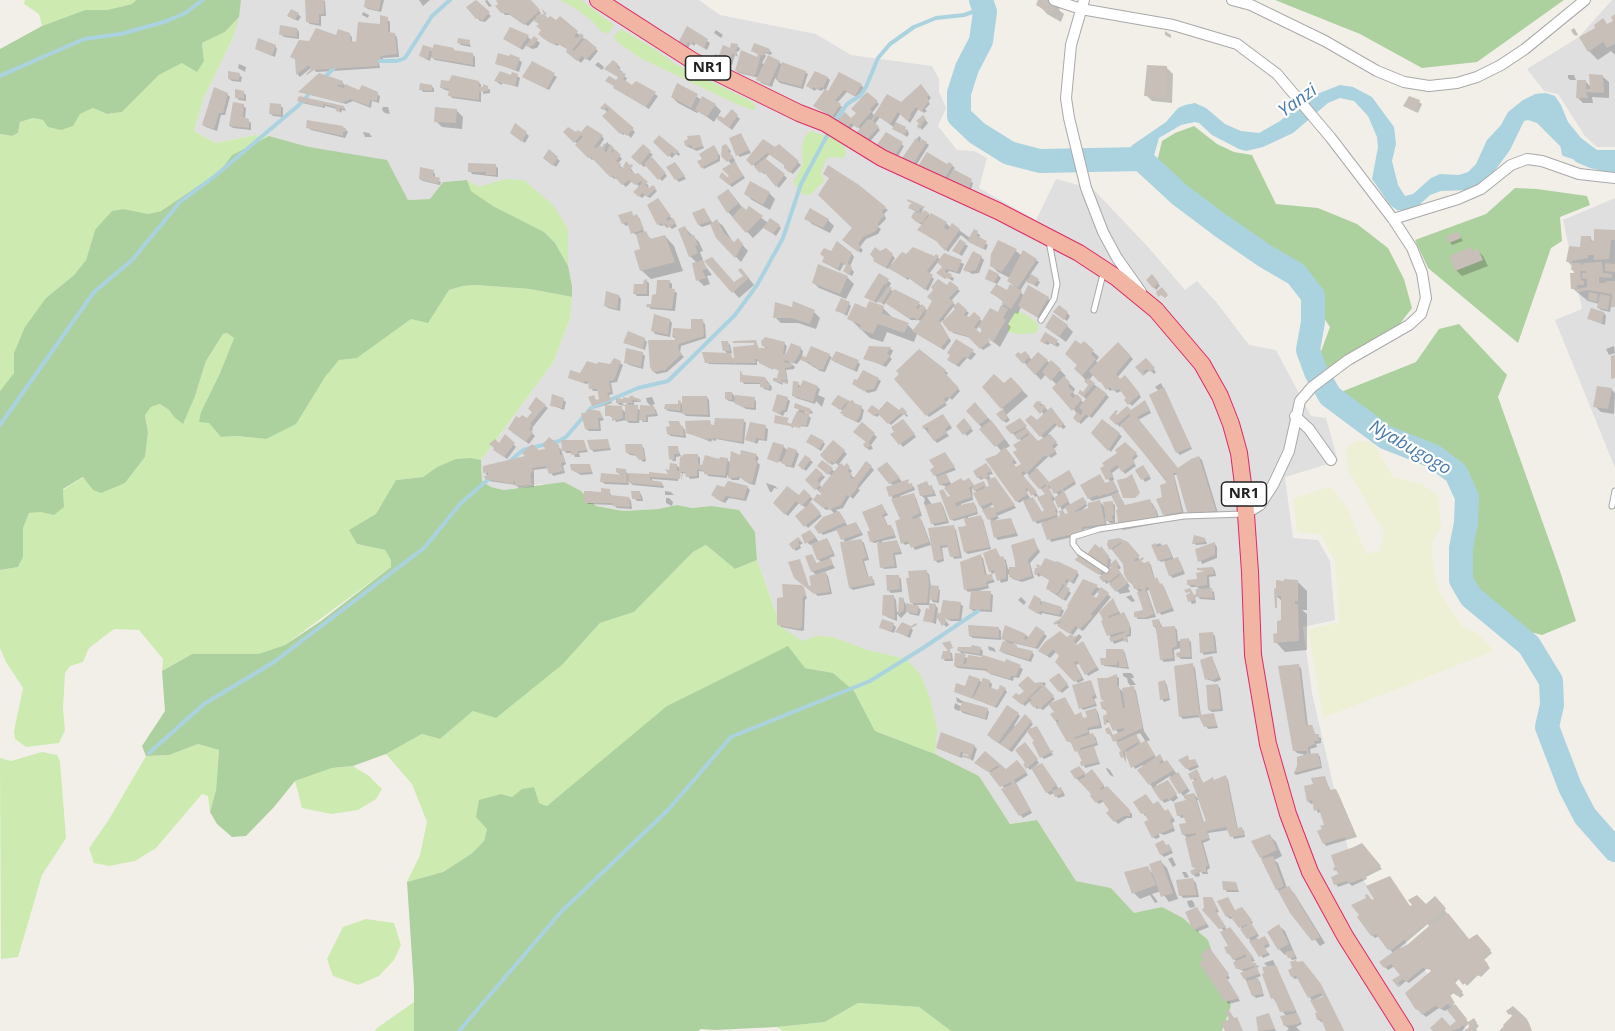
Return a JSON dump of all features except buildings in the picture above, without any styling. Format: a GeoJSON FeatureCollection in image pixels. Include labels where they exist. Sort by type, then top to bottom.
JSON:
{"type":"FeatureCollection","features":[{"type":"Feature","properties":{"kind":"highway","name":"NR1"},"geometry":{"type":"LineString","coordinates":[[598,0],[693,61],[799,113],[825,123],[882,158],[1079,253],[1104,269],[1156,310],[1202,363],[1220,396],[1239,453],[1250,572],[1253,655],[1268,744],[1288,814],[1310,872],[1345,936],[1405,1031]]}},
{"type":"Feature","properties":{"kind":"street"},"geometry":{"type":"LineString","coordinates":[[1054,0],[1082,4],[1173,25],[1237,44],[1277,75],[1315,120],[1394,219],[1412,248],[1422,273],[1426,298],[1421,314],[1409,325],[1348,360],[1312,387],[1300,402],[1295,416],[1289,451],[1273,485],[1260,506],[1245,514]]}},
{"type":"Feature","properties":{"kind":"street"},"geometry":{"type":"LineString","coordinates":[[1232,0],[1251,5],[1325,40],[1377,71],[1404,82],[1429,86],[1457,83],[1477,77],[1501,65],[1525,49],[1585,0]]}},
{"type":"Feature","properties":{"kind":"street"},"geometry":{"type":"LineString","coordinates":[[1082,4],[1071,45],[1066,98],[1086,188],[1103,232],[1117,258],[1156,310]]}},
{"type":"Feature","properties":{"kind":"street"},"geometry":{"type":"LineString","coordinates":[[1394,219],[1481,189],[1511,165],[1527,159],[1542,161],[1579,174],[1615,178]]}},
{"type":"Feature","properties":{"kind":"street"},"geometry":{"type":"LineString","coordinates":[[1295,416],[1309,429],[1331,460]]}},
{"type":"Feature","properties":{"kind":"lane"},"geometry":{"type":"LineString","coordinates":[[1041,320],[1054,299],[1057,284],[1048,237]]}},
{"type":"Feature","properties":{"kind":"lane"},"geometry":{"type":"LineString","coordinates":[[1094,310],[1104,269]]}},
{"type":"Feature","properties":{"kind":"lane"},"geometry":{"type":"LineString","coordinates":[[1612,507],[1615,490]]}},
{"type":"Feature","properties":{"kind":"lane"},"geometry":{"type":"LineString","coordinates":[[1106,570],[1079,552],[1073,544],[1073,537],[1099,529],[1172,518],[1245,514]]}},
{"type":"Feature","properties":{"kind":"shaded area"},"geometry":{"type":"Polygon","coordinates":[[[241,0],[699,0],[720,15],[816,34],[851,55],[932,66],[939,79],[939,91],[946,108],[938,126],[957,150],[974,151],[987,158],[979,188],[1036,220],[1056,179],[1093,189],[1185,290],[1197,281],[1249,345],[1276,350],[1311,416],[1326,418],[1338,461],[1285,477],[1293,538],[1318,540],[1330,561],[1335,620],[1303,627],[1312,693],[1351,862],[1467,1031],[1223,1031],[1231,1006],[1208,940],[1183,918],[1162,907],[1134,914],[1111,888],[1076,881],[1037,820],[1010,824],[979,776],[935,754],[788,646],[757,560],[755,532],[711,506],[692,508],[677,505],[658,509],[623,511],[596,506],[581,491],[541,484],[504,490],[491,487],[482,481],[481,460],[554,361],[570,318],[572,287],[513,217],[467,180],[443,182],[430,199],[408,200],[309,147],[269,136],[255,135],[216,143],[194,131],[204,97],[233,38],[241,0]]]}},
{"type":"Feature","properties":{"kind":"shaded area"},"geometry":{"type":"Polygon","coordinates":[[[1612,0],[1615,0],[1615,147],[1597,147],[1585,136],[1558,94],[1544,91],[1527,69],[1579,37],[1612,0]]]}},
{"type":"Feature","properties":{"kind":"shaded area"},"geometry":{"type":"Polygon","coordinates":[[[1615,198],[1615,468],[1555,320],[1582,309],[1563,220],[1615,198]]]}},
{"type":"Feature","properties":{"kind":"green space"},"geometry":{"type":"Polygon","coordinates":[[[25,0],[136,0],[132,4],[107,10],[85,10],[42,26],[39,14],[24,4],[25,0]]]}},
{"type":"Feature","properties":{"kind":"green space"},"geometry":{"type":"Polygon","coordinates":[[[136,0],[241,0],[239,17],[225,32],[202,43],[204,61],[197,72],[182,63],[159,75],[122,112],[107,114],[93,108],[80,114],[73,126],[61,130],[48,127],[43,120],[33,118],[20,122],[18,133],[12,136],[0,134],[0,49],[42,26],[85,10],[107,10],[132,4],[136,0]]]}},
{"type":"Feature","properties":{"kind":"green space"},"geometry":{"type":"Polygon","coordinates":[[[560,0],[581,0],[614,25],[608,34],[601,31],[575,8],[560,0]]]}},
{"type":"Feature","properties":{"kind":"green space"},"geometry":{"type":"Polygon","coordinates":[[[1275,0],[1564,0],[1477,62],[1422,68],[1360,34],[1275,0]]]}},
{"type":"Feature","properties":{"kind":"green space"},"geometry":{"type":"Polygon","coordinates":[[[239,17],[233,38],[204,97],[194,131],[216,143],[255,135],[269,136],[232,155],[220,171],[161,211],[148,214],[124,209],[95,230],[86,260],[74,275],[46,298],[14,353],[14,373],[0,391],[0,134],[12,136],[18,133],[20,122],[33,118],[43,120],[80,114],[93,108],[107,114],[122,112],[159,75],[182,63],[204,61],[202,43],[225,32],[239,17]]]}},
{"type":"Feature","properties":{"kind":"green space"},"geometry":{"type":"Polygon","coordinates":[[[621,29],[675,64],[753,102],[756,109],[741,106],[640,58],[616,41],[614,36],[621,29]]]}},
{"type":"Feature","properties":{"kind":"green space"},"geometry":{"type":"Polygon","coordinates":[[[1194,126],[1217,144],[1234,152],[1252,155],[1276,204],[1318,208],[1357,224],[1388,248],[1404,279],[1412,308],[1399,325],[1344,356],[1323,373],[1319,357],[1330,327],[1320,312],[1319,296],[1297,270],[1268,254],[1174,184],[1156,166],[1162,141],[1194,126]]]}},
{"type":"Feature","properties":{"kind":"green space"},"geometry":{"type":"Polygon","coordinates":[[[811,131],[837,140],[845,148],[846,154],[843,158],[826,159],[821,173],[824,181],[811,194],[805,195],[801,193],[794,181],[803,164],[802,147],[805,136],[811,131]]]}},
{"type":"Feature","properties":{"kind":"green space"},"geometry":{"type":"Polygon","coordinates":[[[269,136],[309,147],[387,160],[408,200],[430,199],[443,182],[467,180],[471,191],[493,206],[544,232],[555,243],[568,266],[572,297],[530,289],[475,285],[449,290],[428,323],[411,319],[357,358],[339,360],[325,377],[296,424],[266,439],[221,437],[209,423],[199,422],[201,412],[234,338],[227,333],[223,334],[206,361],[183,424],[160,404],[151,407],[145,415],[148,433],[145,457],[125,483],[101,493],[93,490],[83,477],[63,489],[64,507],[54,515],[41,512],[29,513],[23,528],[23,557],[18,567],[0,570],[0,391],[14,373],[14,353],[25,327],[46,298],[74,275],[86,260],[95,230],[112,211],[124,209],[148,214],[161,211],[220,171],[232,155],[269,136]]]}},
{"type":"Feature","properties":{"kind":"green space"},"geometry":{"type":"Polygon","coordinates":[[[505,179],[524,180],[553,205],[568,229],[568,266],[555,243],[544,232],[493,206],[471,191],[467,180],[479,187],[505,179]]]}},
{"type":"Feature","properties":{"kind":"green space"},"geometry":{"type":"Polygon","coordinates":[[[1515,188],[1587,196],[1590,205],[1560,217],[1562,241],[1551,248],[1518,343],[1428,268],[1415,240],[1486,214],[1515,188]]]}},
{"type":"Feature","properties":{"kind":"green space"},"geometry":{"type":"Polygon","coordinates":[[[475,285],[530,289],[572,297],[570,318],[554,361],[481,460],[471,458],[437,467],[423,477],[396,480],[357,544],[385,550],[391,560],[391,567],[285,645],[258,654],[192,654],[162,671],[163,659],[139,630],[114,629],[89,648],[83,662],[70,666],[65,673],[63,709],[65,730],[59,743],[26,747],[15,739],[14,731],[23,688],[0,648],[0,570],[18,567],[23,557],[23,528],[29,513],[64,507],[63,490],[84,477],[93,490],[125,483],[145,457],[148,433],[145,414],[151,407],[160,404],[174,417],[195,396],[206,361],[223,334],[227,333],[234,338],[201,412],[221,437],[266,439],[339,360],[358,357],[411,319],[437,308],[449,290],[475,285]]]}},
{"type":"Feature","properties":{"kind":"green space"},"geometry":{"type":"Polygon","coordinates":[[[1015,311],[1025,314],[1036,322],[1039,327],[1036,333],[1008,332],[1008,325],[1015,311]]]}},
{"type":"Feature","properties":{"kind":"green space"},"geometry":{"type":"Polygon","coordinates":[[[1459,324],[1507,375],[1498,397],[1576,621],[1542,635],[1523,630],[1495,611],[1476,595],[1464,579],[1465,551],[1472,521],[1473,496],[1460,469],[1436,449],[1384,432],[1336,394],[1416,362],[1439,329],[1459,324]]]}},
{"type":"Feature","properties":{"kind":"green space"},"geometry":{"type":"Polygon","coordinates":[[[1357,441],[1373,442],[1393,477],[1422,484],[1438,495],[1441,527],[1432,542],[1433,565],[1439,591],[1462,626],[1479,634],[1494,651],[1323,718],[1308,630],[1339,622],[1335,561],[1321,534],[1297,532],[1293,499],[1330,486],[1347,507],[1366,554],[1380,551],[1384,533],[1348,470],[1346,448],[1357,441]]]}},
{"type":"Feature","properties":{"kind":"green space"},"geometry":{"type":"Polygon","coordinates":[[[456,459],[481,460],[482,481],[491,487],[504,490],[564,482],[581,491],[596,506],[623,511],[658,509],[677,505],[739,510],[755,532],[757,560],[735,569],[706,545],[693,552],[634,612],[600,623],[563,664],[496,718],[473,711],[440,739],[422,734],[386,754],[353,766],[332,768],[295,781],[246,836],[232,837],[217,824],[210,812],[216,790],[219,750],[198,744],[169,755],[146,756],[142,746],[165,711],[162,671],[192,654],[258,654],[285,645],[321,621],[391,567],[391,560],[385,550],[357,544],[349,530],[376,514],[396,480],[423,477],[437,467],[456,459]]]}},
{"type":"Feature","properties":{"kind":"green space"},"geometry":{"type":"Polygon","coordinates":[[[706,545],[735,569],[757,560],[781,627],[802,641],[817,636],[833,637],[867,650],[906,659],[920,674],[930,698],[937,728],[935,754],[875,731],[854,691],[833,673],[805,668],[565,792],[547,806],[539,803],[533,788],[522,790],[512,797],[501,794],[484,841],[471,854],[443,872],[407,882],[420,855],[427,822],[412,784],[386,754],[422,734],[440,739],[473,711],[563,664],[600,623],[634,612],[693,552],[706,545]]]}},
{"type":"Feature","properties":{"kind":"green space"},"geometry":{"type":"Polygon","coordinates":[[[788,646],[805,668],[833,673],[854,691],[875,731],[935,754],[979,776],[1010,824],[1037,820],[1076,881],[1111,888],[1134,913],[1162,907],[1183,918],[1208,940],[1231,1006],[1222,1031],[951,1031],[919,1007],[858,1003],[825,1022],[777,1027],[701,1029],[698,1031],[414,1031],[414,988],[407,882],[443,872],[471,854],[484,841],[487,829],[476,817],[479,800],[501,794],[512,797],[522,789],[534,787],[539,803],[547,806],[667,706],[788,646]]]}},
{"type":"Feature","properties":{"kind":"green space"},"geometry":{"type":"Polygon","coordinates":[[[198,744],[219,750],[216,790],[210,812],[208,796],[202,794],[156,848],[135,861],[109,866],[94,863],[89,848],[108,821],[146,756],[169,755],[198,744]]]}},
{"type":"Feature","properties":{"kind":"green space"},"geometry":{"type":"Polygon","coordinates":[[[42,752],[57,755],[60,761],[66,838],[42,875],[18,957],[1,959],[0,758],[11,761],[42,752]]]}},
{"type":"Feature","properties":{"kind":"green space"},"geometry":{"type":"Polygon","coordinates":[[[353,766],[369,776],[382,789],[376,799],[358,810],[331,814],[302,808],[295,781],[332,768],[353,766]]]}},
{"type":"Feature","properties":{"kind":"green space"},"geometry":{"type":"Polygon","coordinates":[[[366,919],[394,923],[401,945],[394,960],[379,976],[358,985],[333,976],[327,959],[343,927],[366,919]]]}},
{"type":"Feature","properties":{"kind":"green space"},"geometry":{"type":"Polygon","coordinates":[[[414,1002],[414,1031],[375,1031],[377,1028],[414,1002]]]}},
{"type":"Feature","properties":{"kind":"green space"},"geometry":{"type":"Polygon","coordinates":[[[858,1003],[919,1007],[951,1031],[783,1031],[777,1027],[825,1022],[858,1003]]]}},
{"type":"Feature","properties":{"kind":"water"},"geometry":{"type":"Polygon","coordinates":[[[1340,85],[1353,87],[1372,97],[1394,127],[1396,144],[1392,161],[1398,185],[1405,196],[1413,194],[1431,178],[1440,174],[1459,175],[1468,172],[1476,164],[1487,140],[1501,125],[1508,112],[1535,94],[1546,93],[1555,96],[1568,122],[1581,138],[1597,150],[1615,150],[1615,174],[1576,162],[1537,123],[1528,120],[1524,121],[1510,150],[1496,169],[1477,187],[1469,190],[1441,191],[1430,195],[1416,208],[1405,211],[1397,210],[1390,205],[1372,179],[1378,147],[1377,137],[1368,116],[1354,101],[1340,98],[1328,103],[1293,133],[1263,147],[1246,151],[1212,135],[1195,122],[1181,125],[1159,138],[1153,159],[1141,159],[1131,146],[1166,122],[1178,108],[1185,105],[1195,103],[1206,108],[1225,124],[1241,131],[1259,133],[1280,121],[1309,97],[1340,85]]]}},
{"type":"Feature","properties":{"kind":"waterway"},"geometry":{"type":"LineString","coordinates":[[0,76],[84,39],[121,34],[167,21],[185,13],[203,0]]}},
{"type":"Feature","properties":{"kind":"waterway"},"geometry":{"type":"LineString","coordinates":[[374,61],[397,61],[405,58],[432,16],[450,0]]}},
{"type":"Feature","properties":{"kind":"waterway","name":"Nyabugogo"},"geometry":{"type":"LineString","coordinates":[[981,0],[985,12],[981,41],[967,68],[959,93],[959,116],[977,133],[1009,153],[1040,161],[1141,159],[1180,195],[1220,225],[1296,274],[1313,296],[1313,322],[1308,350],[1316,372],[1330,396],[1385,437],[1433,456],[1456,473],[1467,497],[1466,523],[1461,548],[1461,580],[1471,597],[1529,645],[1551,681],[1552,705],[1547,727],[1570,787],[1585,816],[1615,850]]}},
{"type":"Feature","properties":{"kind":"waterway"},"geometry":{"type":"LineString","coordinates":[[834,123],[847,104],[861,95],[878,58],[890,44],[914,27],[936,18],[964,15],[984,8]]}},
{"type":"Feature","properties":{"kind":"waterway"},"geometry":{"type":"LineString","coordinates":[[323,79],[335,67]]}},
{"type":"Feature","properties":{"kind":"waterway"},"geometry":{"type":"LineString","coordinates":[[0,425],[94,292],[132,260],[180,202],[215,176],[310,93]]}},
{"type":"Feature","properties":{"kind":"waterway"},"geometry":{"type":"LineString","coordinates":[[510,461],[523,450],[559,441],[566,437],[591,408],[638,388],[668,381],[735,315],[757,285],[783,238],[801,184],[829,132]]}},
{"type":"Feature","properties":{"kind":"waterway","name":"Yanzi"},"geometry":{"type":"LineString","coordinates":[[1562,144],[1564,154],[1573,157]]}},
{"type":"Feature","properties":{"kind":"waterway"},"geometry":{"type":"LineString","coordinates":[[149,753],[204,704],[274,662],[424,548],[461,503],[490,478]]}},
{"type":"Feature","properties":{"kind":"waterway"},"geometry":{"type":"LineString","coordinates":[[459,1031],[561,912],[668,810],[731,737],[870,681],[978,611]]}}]}
